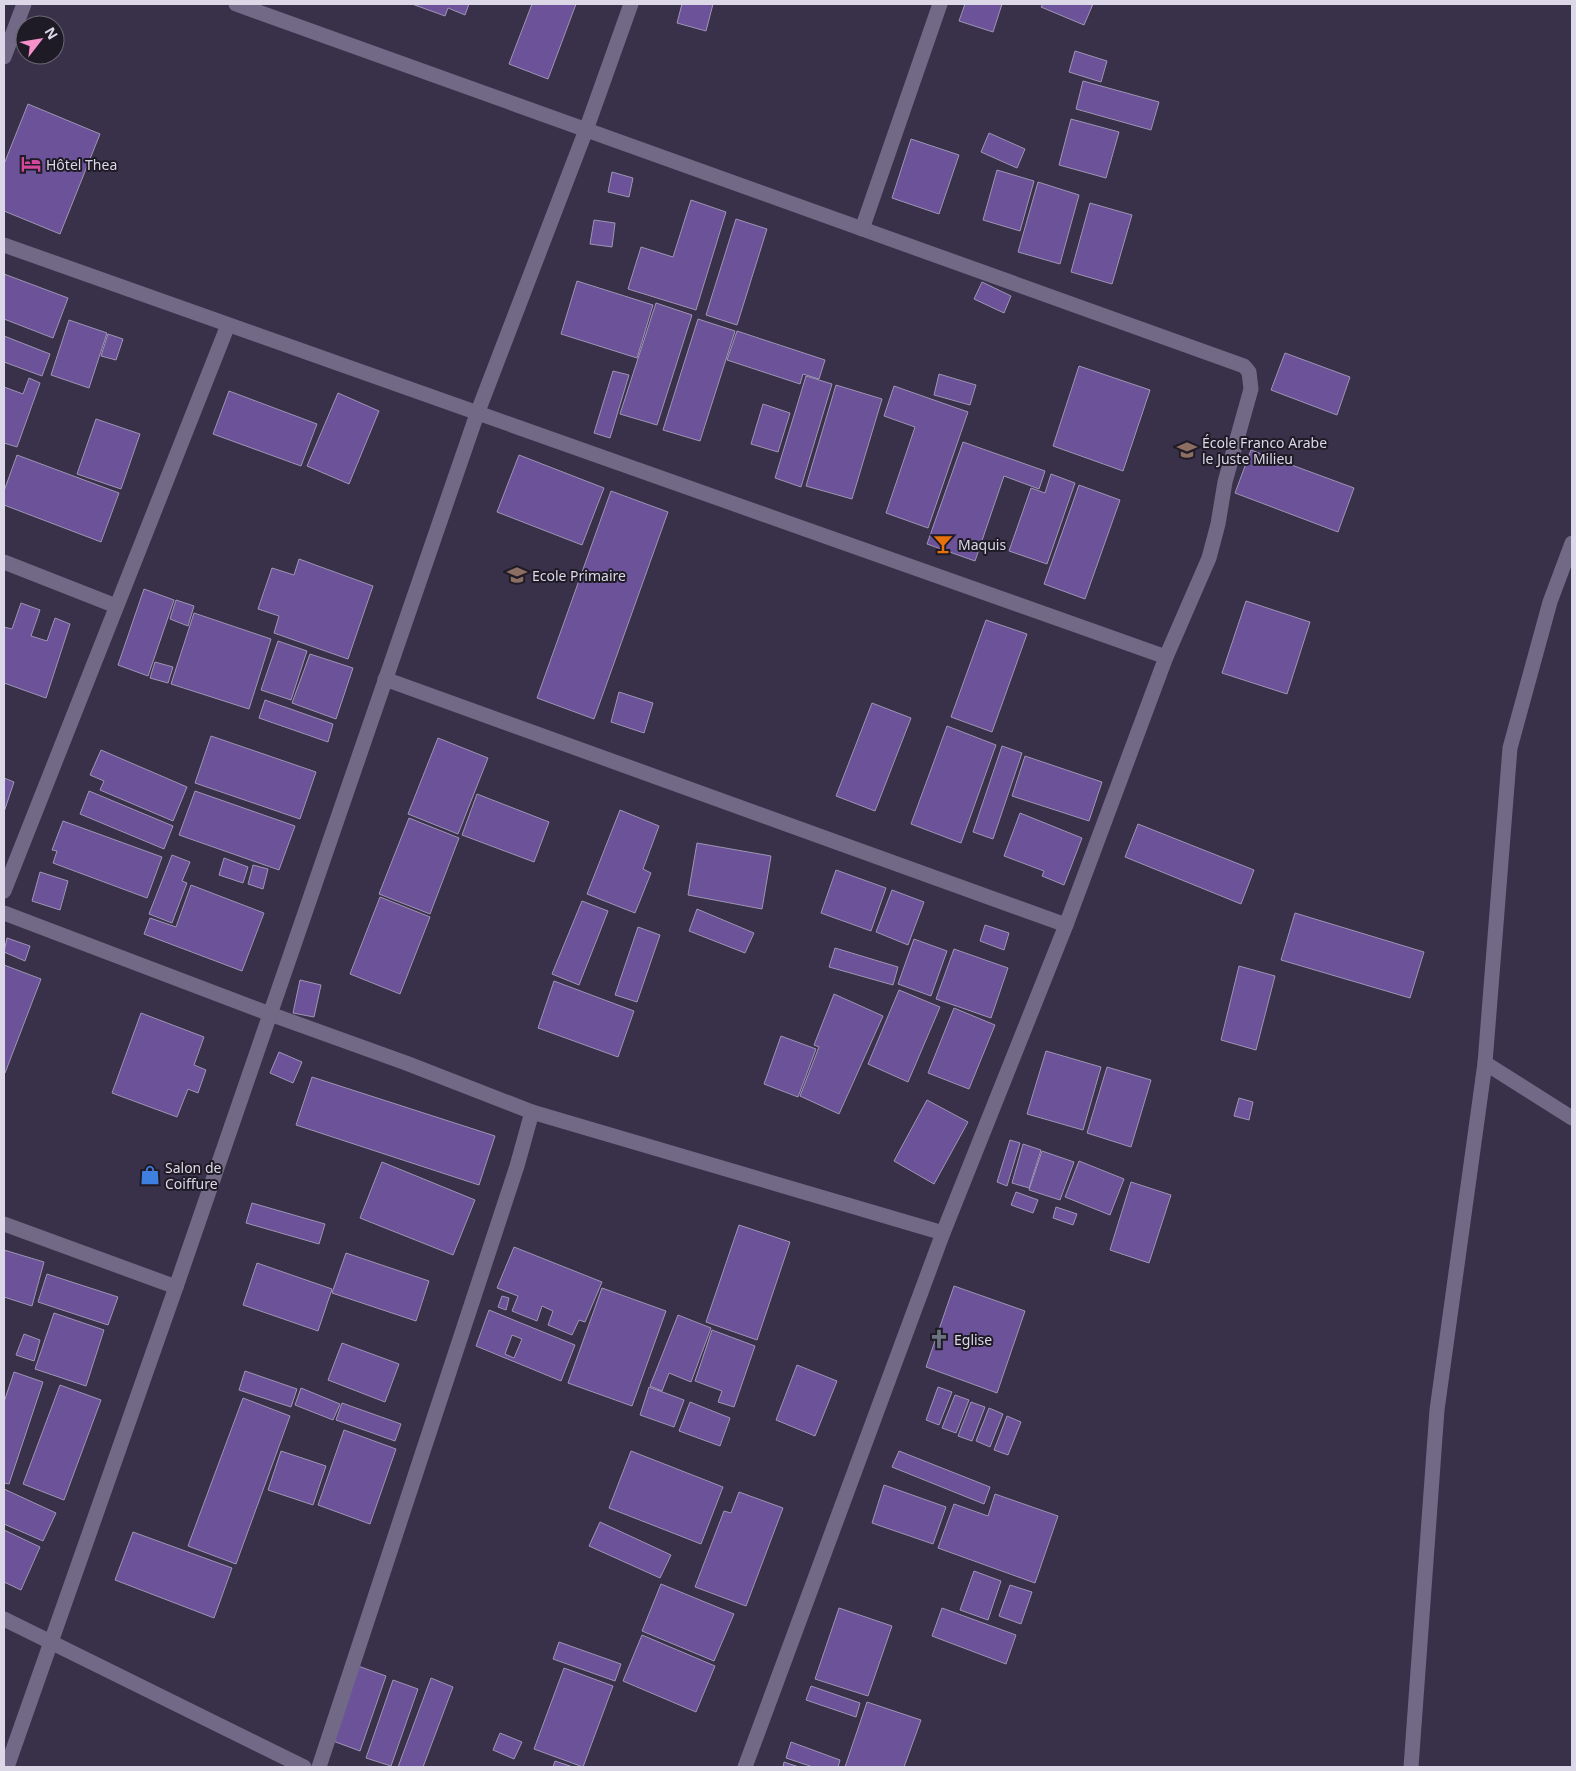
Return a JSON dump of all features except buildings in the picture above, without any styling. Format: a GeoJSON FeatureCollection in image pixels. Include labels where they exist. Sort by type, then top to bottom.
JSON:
{"type":"FeatureCollection","features":[{"type":"Feature","properties":{"kind":"street"},"geometry":{"type":"LineString","coordinates":[[4,57],[24,4]]}},
{"type":"Feature","properties":{"kind":"street"},"geometry":{"type":"LineString","coordinates":[[236,4],[1244,366],[1249,372],[1251,390],[1225,482],[1218,524],[1209,558],[1166,657],[1066,926],[943,1233],[745,1767]]}},
{"type":"Feature","properties":{"kind":"street"},"geometry":{"type":"LineString","coordinates":[[7,1767],[176,1287],[477,414],[586,130],[631,4]]}},
{"type":"Feature","properties":{"kind":"street"},"geometry":{"type":"LineString","coordinates":[[862,229],[940,4]]}},
{"type":"Feature","properties":{"kind":"street"},"geometry":{"type":"LineString","coordinates":[[4,245],[1166,657]]}},
{"type":"Feature","properties":{"kind":"street"},"geometry":{"type":"LineString","coordinates":[[4,891],[228,325]]}},
{"type":"Feature","properties":{"kind":"street"},"geometry":{"type":"LineString","coordinates":[[1411,1767],[1437,1410],[1485,1063],[1510,748],[1550,602],[1572,543]]}},
{"type":"Feature","properties":{"kind":"street"},"geometry":{"type":"LineString","coordinates":[[4,562],[116,606]]}},
{"type":"Feature","properties":{"kind":"street"},"geometry":{"type":"LineString","coordinates":[[385,679],[1066,926]]}},
{"type":"Feature","properties":{"kind":"street"},"geometry":{"type":"LineString","coordinates":[[4,913],[532,1112],[943,1233]]}},
{"type":"Feature","properties":{"kind":"street"},"geometry":{"type":"LineString","coordinates":[[1485,1063],[1572,1118]]}},
{"type":"Feature","properties":{"kind":"street"},"geometry":{"type":"LineString","coordinates":[[319,1767],[514,1175],[532,1112]]}},
{"type":"Feature","properties":{"kind":"street"},"geometry":{"type":"LineString","coordinates":[[4,1224],[176,1287]]}},
{"type":"Feature","properties":{"kind":"street"},"geometry":{"type":"LineString","coordinates":[[4,1619],[304,1767]]}},
{"type":"Feature","properties":{"kind":"place","name":"Hôtel Thea"},"geometry":{"type":"Point","coordinates":[31,164]}},
{"type":"Feature","properties":{"kind":"place","name":"École Franco Arabe le Juste Milieu"},"geometry":{"type":"Point","coordinates":[1187,450]}},
{"type":"Feature","properties":{"kind":"place","name":"Maquis"},"geometry":{"type":"Point","coordinates":[943,544]}},
{"type":"Feature","properties":{"kind":"place","name":"Ecole Primaire"},"geometry":{"type":"Point","coordinates":[517,575]}},
{"type":"Feature","properties":{"kind":"place","name":"Salon de Coiffure"},"geometry":{"type":"Point","coordinates":[150,1175]}},
{"type":"Feature","properties":{"kind":"place","name":"Eglise"},"geometry":{"type":"Point","coordinates":[939,1339]}}]}
